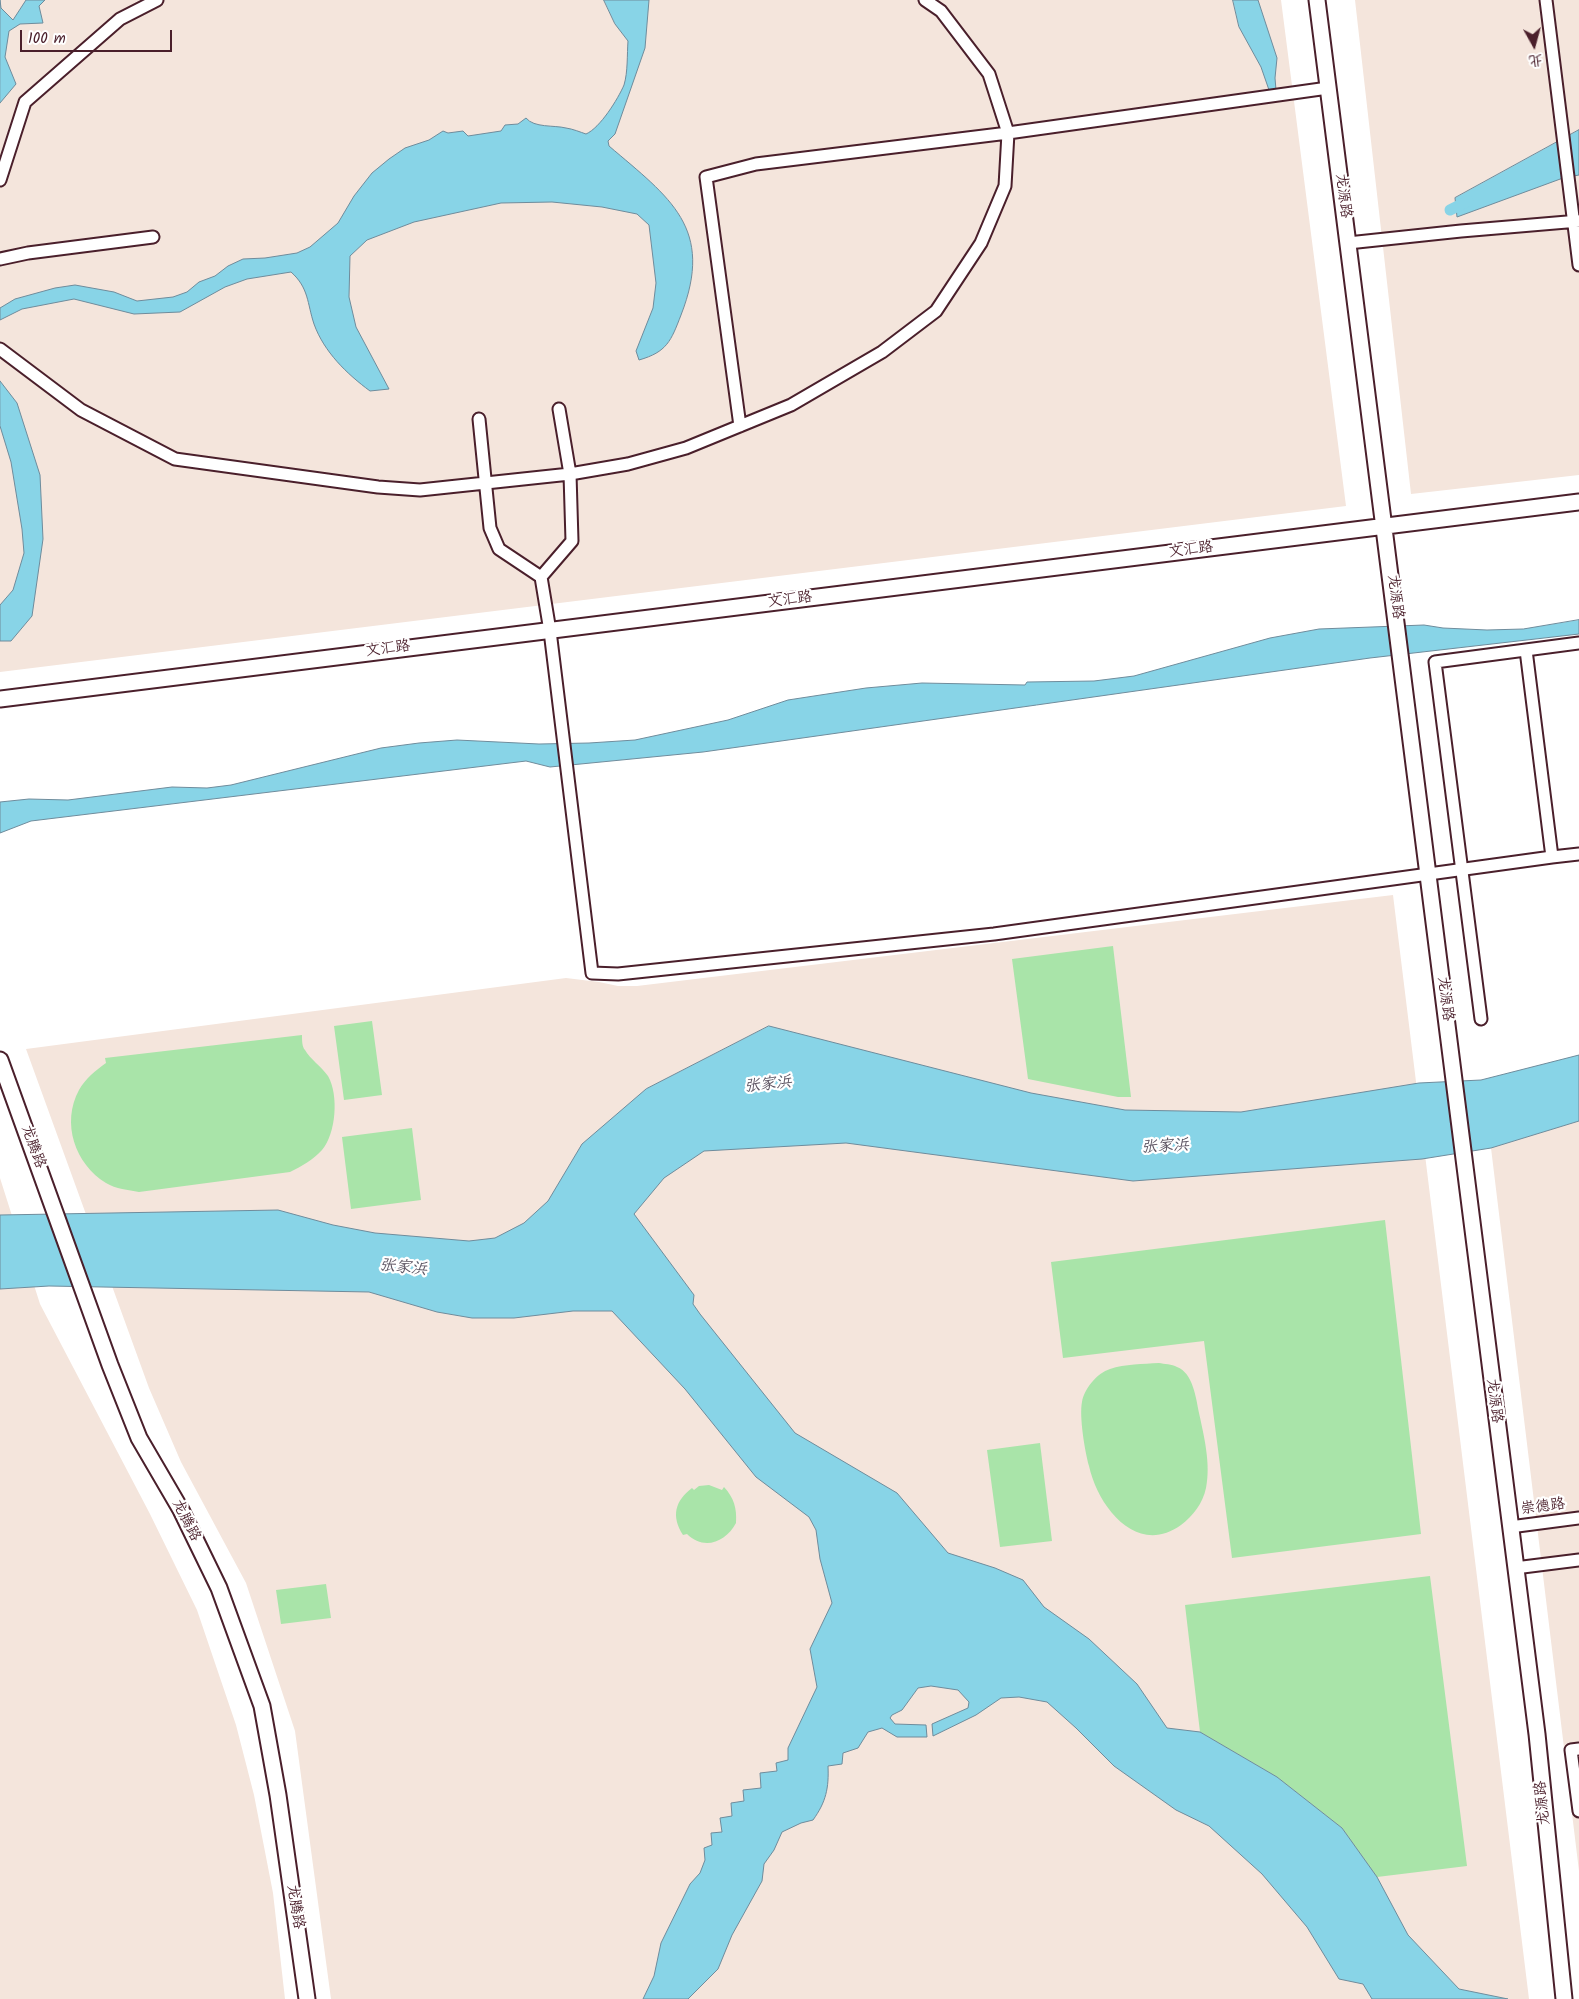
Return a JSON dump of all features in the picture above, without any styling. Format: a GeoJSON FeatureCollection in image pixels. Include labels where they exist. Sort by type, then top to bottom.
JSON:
{"type":"FeatureCollection","features":[{"type":"Feature","properties":{"kind":"main road","name":"龙源路"},"geometry":{"type":"LineString","coordinates":[[1317,0],[1538,1744],[1564,1999]]}},
{"type":"Feature","properties":{"kind":"main road","name":"文汇路"},"geometry":{"type":"LineString","coordinates":[[0,699],[1579,502]]}},
{"type":"Feature","properties":{"kind":"main road","name":"龙腾路"},"geometry":{"type":"LineString","coordinates":[[0,1060],[139,1438],[181,1510],[219,1588],[262,1706],[278,1796],[307,1999]]}},
{"type":"Feature","properties":{"kind":"street"},"geometry":{"type":"LineString","coordinates":[[0,180],[25,102],[120,19],[157,0]]}},
{"type":"Feature","properties":{"kind":"street"},"geometry":{"type":"LineString","coordinates":[[0,348],[81,410],[175,458],[378,487],[420,490],[570,474],[628,464],[686,448],[791,405],[882,352],[936,311],[981,243],[1005,186],[1008,133],[989,74],[941,11],[925,0]]}},
{"type":"Feature","properties":{"kind":"street"},"geometry":{"type":"LineString","coordinates":[[1546,0],[1568,176],[1576,221],[1579,265]]}},
{"type":"Feature","properties":{"kind":"street"},"geometry":{"type":"LineString","coordinates":[[740,426],[706,177],[756,164],[1008,133],[1328,88]]}},
{"type":"Feature","properties":{"kind":"street"},"geometry":{"type":"LineString","coordinates":[[1348,243],[1576,221]]}},
{"type":"Feature","properties":{"kind":"street"},"geometry":{"type":"LineString","coordinates":[[0,259],[28,253],[153,237]]}},
{"type":"Feature","properties":{"kind":"street"},"geometry":{"type":"LineString","coordinates":[[541,577],[572,540],[570,474],[559,409]]}},
{"type":"Feature","properties":{"kind":"street"},"geometry":{"type":"LineString","coordinates":[[479,419],[490,528],[500,550],[541,577],[550,631],[592,973],[618,974],[994,934],[1579,854]]}},
{"type":"Feature","properties":{"kind":"street"},"geometry":{"type":"LineString","coordinates":[[1481,1019],[1435,662],[1579,643]]}},
{"type":"Feature","properties":{"kind":"street"},"geometry":{"type":"LineString","coordinates":[[1526,650],[1552,857]]}},
{"type":"Feature","properties":{"kind":"street","name":"崇德路"},"geometry":{"type":"LineString","coordinates":[[1510,1527],[1579,1518]]}},
{"type":"Feature","properties":{"kind":"street"},"geometry":{"type":"LineString","coordinates":[[1515,1568],[1579,1560]]}},
{"type":"Feature","properties":{"kind":"street"},"geometry":{"type":"LineString","coordinates":[[1579,1749],[1571,1750],[1579,1811]]}},
{"type":"Feature","properties":{"kind":"shaded area"},"geometry":{"type":"Polygon","coordinates":[[[0,0],[1281,0],[1346,506],[0,672],[0,0]]]}},
{"type":"Feature","properties":{"kind":"shaded area"},"geometry":{"type":"Polygon","coordinates":[[[1355,0],[1579,0],[1579,475],[1411,494],[1355,0]]]}},
{"type":"Feature","properties":{"kind":"shaded area"},"geometry":{"type":"Polygon","coordinates":[[[1393,895],[1529,1999],[331,1999],[295,1731],[246,1583],[181,1462],[149,1388],[26,1049],[566,978],[618,986],[637,986],[1393,895]]]}},
{"type":"Feature","properties":{"kind":"shaded area"},"geometry":{"type":"Polygon","coordinates":[[[1579,1121],[1579,1871],[1491,1148],[1579,1121]]]}},
{"type":"Feature","properties":{"kind":"shaded area"},"geometry":{"type":"Polygon","coordinates":[[[0,1178],[40,1304],[150,1514],[197,1610],[236,1725],[254,1795],[273,1893],[285,1999],[0,1999],[0,1178]]]}},
{"type":"Feature","properties":{"kind":"green space"},"geometry":{"type":"Polygon","coordinates":[[[1113,946],[1131,1097],[1118,1097],[1028,1079],[1012,959],[1113,946]]]}},
{"type":"Feature","properties":{"kind":"green space"},"geometry":{"type":"Polygon","coordinates":[[[372,1021],[382,1095],[344,1100],[334,1026],[372,1021]]]}},
{"type":"Feature","properties":{"kind":"green space"},"geometry":{"type":"Polygon","coordinates":[[[302,1035],[304,1049],[328,1076],[334,1093],[335,1104],[333,1125],[327,1143],[315,1157],[290,1172],[139,1192],[118,1188],[106,1183],[95,1175],[79,1154],[71,1129],[74,1103],[84,1082],[106,1063],[105,1058],[302,1035]]]}},
{"type":"Feature","properties":{"kind":"green space"},"geometry":{"type":"Polygon","coordinates":[[[412,1128],[421,1200],[351,1209],[342,1137],[412,1128]]]}},
{"type":"Feature","properties":{"kind":"green space"},"geometry":{"type":"Polygon","coordinates":[[[1385,1220],[1421,1534],[1232,1558],[1204,1341],[1063,1358],[1051,1262],[1385,1220]]]}},
{"type":"Feature","properties":{"kind":"green space"},"geometry":{"type":"Polygon","coordinates":[[[1159,1363],[1173,1365],[1182,1370],[1190,1380],[1197,1400],[1208,1469],[1203,1499],[1190,1518],[1165,1533],[1149,1535],[1135,1531],[1122,1523],[1110,1511],[1101,1497],[1087,1460],[1081,1408],[1083,1397],[1088,1387],[1105,1371],[1128,1365],[1159,1363]]]}},
{"type":"Feature","properties":{"kind":"green space"},"geometry":{"type":"Polygon","coordinates":[[[1040,1443],[1052,1541],[1000,1547],[987,1450],[1040,1443]]]}},
{"type":"Feature","properties":{"kind":"green space"},"geometry":{"type":"Polygon","coordinates":[[[709,1485],[722,1490],[724,1487],[727,1491],[734,1504],[736,1523],[727,1535],[714,1542],[707,1543],[700,1542],[687,1534],[683,1535],[676,1515],[679,1504],[686,1493],[692,1488],[694,1490],[699,1486],[709,1485]]]}},
{"type":"Feature","properties":{"kind":"green space"},"geometry":{"type":"Polygon","coordinates":[[[1430,1576],[1467,1866],[1377,1877],[1342,1828],[1277,1777],[1200,1732],[1185,1605],[1430,1576]]]}},
{"type":"Feature","properties":{"kind":"green space"},"geometry":{"type":"Polygon","coordinates":[[[326,1584],[331,1618],[281,1624],[276,1590],[326,1584]]]}},
{"type":"Feature","properties":{"kind":"water"},"geometry":{"type":"Polygon","coordinates":[[[0,0],[1,8],[13,20],[26,0],[45,0],[39,6],[43,23],[20,24],[9,31],[5,57],[16,84],[0,103],[0,0]]]}},
{"type":"Feature","properties":{"kind":"water"},"geometry":{"type":"Polygon","coordinates":[[[604,0],[649,0],[645,48],[615,134],[608,141],[609,146],[668,199],[681,217],[689,237],[693,259],[690,285],[681,315],[671,339],[656,353],[639,360],[636,351],[653,308],[656,283],[649,225],[637,214],[602,207],[552,202],[501,203],[414,222],[367,240],[350,256],[349,297],[356,327],[389,389],[370,391],[337,362],[318,334],[307,296],[297,278],[291,272],[247,279],[225,287],[180,312],[134,314],[74,299],[22,309],[0,320],[0,308],[15,299],[55,288],[75,285],[114,292],[137,301],[173,297],[187,292],[199,282],[215,276],[228,266],[243,259],[297,253],[310,247],[338,223],[354,196],[372,173],[405,148],[429,140],[443,131],[448,133],[463,131],[468,136],[501,131],[505,125],[518,124],[526,118],[539,125],[569,128],[586,134],[603,120],[618,98],[624,85],[626,74],[628,41],[615,24],[604,0]]]}},
{"type":"Feature","properties":{"kind":"water"},"geometry":{"type":"Polygon","coordinates":[[[1233,0],[1258,0],[1277,58],[1276,90],[1269,90],[1261,67],[1239,27],[1233,0]]]}},
{"type":"Feature","properties":{"kind":"water"},"geometry":{"type":"Polygon","coordinates":[[[1579,130],[1579,175],[1563,178],[1457,217],[1455,198],[1579,130]]]}},
{"type":"Feature","properties":{"kind":"water"},"geometry":{"type":"Polygon","coordinates":[[[0,381],[17,403],[40,475],[43,539],[32,616],[11,641],[0,641],[0,605],[13,590],[24,553],[11,462],[0,426],[0,381]]]}},
{"type":"Feature","properties":{"kind":"water"},"geometry":{"type":"Polygon","coordinates":[[[1579,620],[1579,634],[1370,658],[703,752],[550,767],[526,761],[31,821],[0,833],[0,802],[29,799],[68,800],[172,787],[207,788],[231,785],[381,748],[457,740],[539,744],[635,740],[728,720],[788,700],[866,688],[922,683],[1025,685],[1027,682],[1094,681],[1134,676],[1270,638],[1319,629],[1424,625],[1487,630],[1523,629],[1579,620]]]}},
{"type":"Feature","properties":{"kind":"water","name":"张家浜"},"geometry":{"type":"Polygon","coordinates":[[[769,1026],[1031,1093],[1125,1110],[1241,1112],[1419,1083],[1481,1080],[1579,1055],[1579,1121],[1491,1148],[1422,1159],[1133,1181],[846,1143],[704,1151],[664,1178],[634,1214],[694,1295],[693,1304],[700,1314],[795,1433],[897,1493],[948,1553],[995,1568],[1023,1580],[1044,1607],[1089,1639],[1137,1684],[1167,1728],[1200,1732],[1277,1777],[1342,1828],[1377,1877],[1408,1935],[1459,1989],[1508,1999],[1372,1999],[1363,1984],[1339,1979],[1307,1927],[1262,1874],[1209,1826],[1176,1810],[1114,1766],[1047,1702],[1019,1697],[1001,1698],[976,1715],[933,1736],[932,1724],[968,1708],[969,1702],[958,1690],[931,1686],[918,1688],[902,1710],[890,1718],[895,1724],[926,1725],[927,1737],[897,1737],[882,1728],[868,1732],[858,1748],[843,1753],[842,1764],[828,1766],[827,1788],[821,1807],[813,1820],[801,1823],[782,1832],[774,1850],[764,1864],[762,1881],[732,1935],[718,1969],[688,1999],[643,1999],[654,1976],[661,1943],[690,1884],[700,1873],[705,1860],[704,1848],[712,1845],[711,1833],[722,1832],[720,1818],[732,1816],[731,1803],[744,1801],[743,1790],[761,1788],[760,1773],[777,1771],[776,1763],[788,1760],[788,1748],[817,1687],[810,1649],[832,1603],[820,1559],[816,1530],[809,1517],[756,1477],[685,1389],[612,1311],[573,1311],[514,1318],[472,1318],[437,1312],[369,1292],[49,1286],[0,1289],[0,1215],[278,1210],[333,1225],[375,1233],[469,1241],[495,1238],[524,1223],[548,1201],[582,1144],[646,1089],[769,1026]]]}},
{"type":"Feature","properties":{"kind":"waterway"},"geometry":{"type":"LineString","coordinates":[[1450,210],[1468,201]]}}]}
